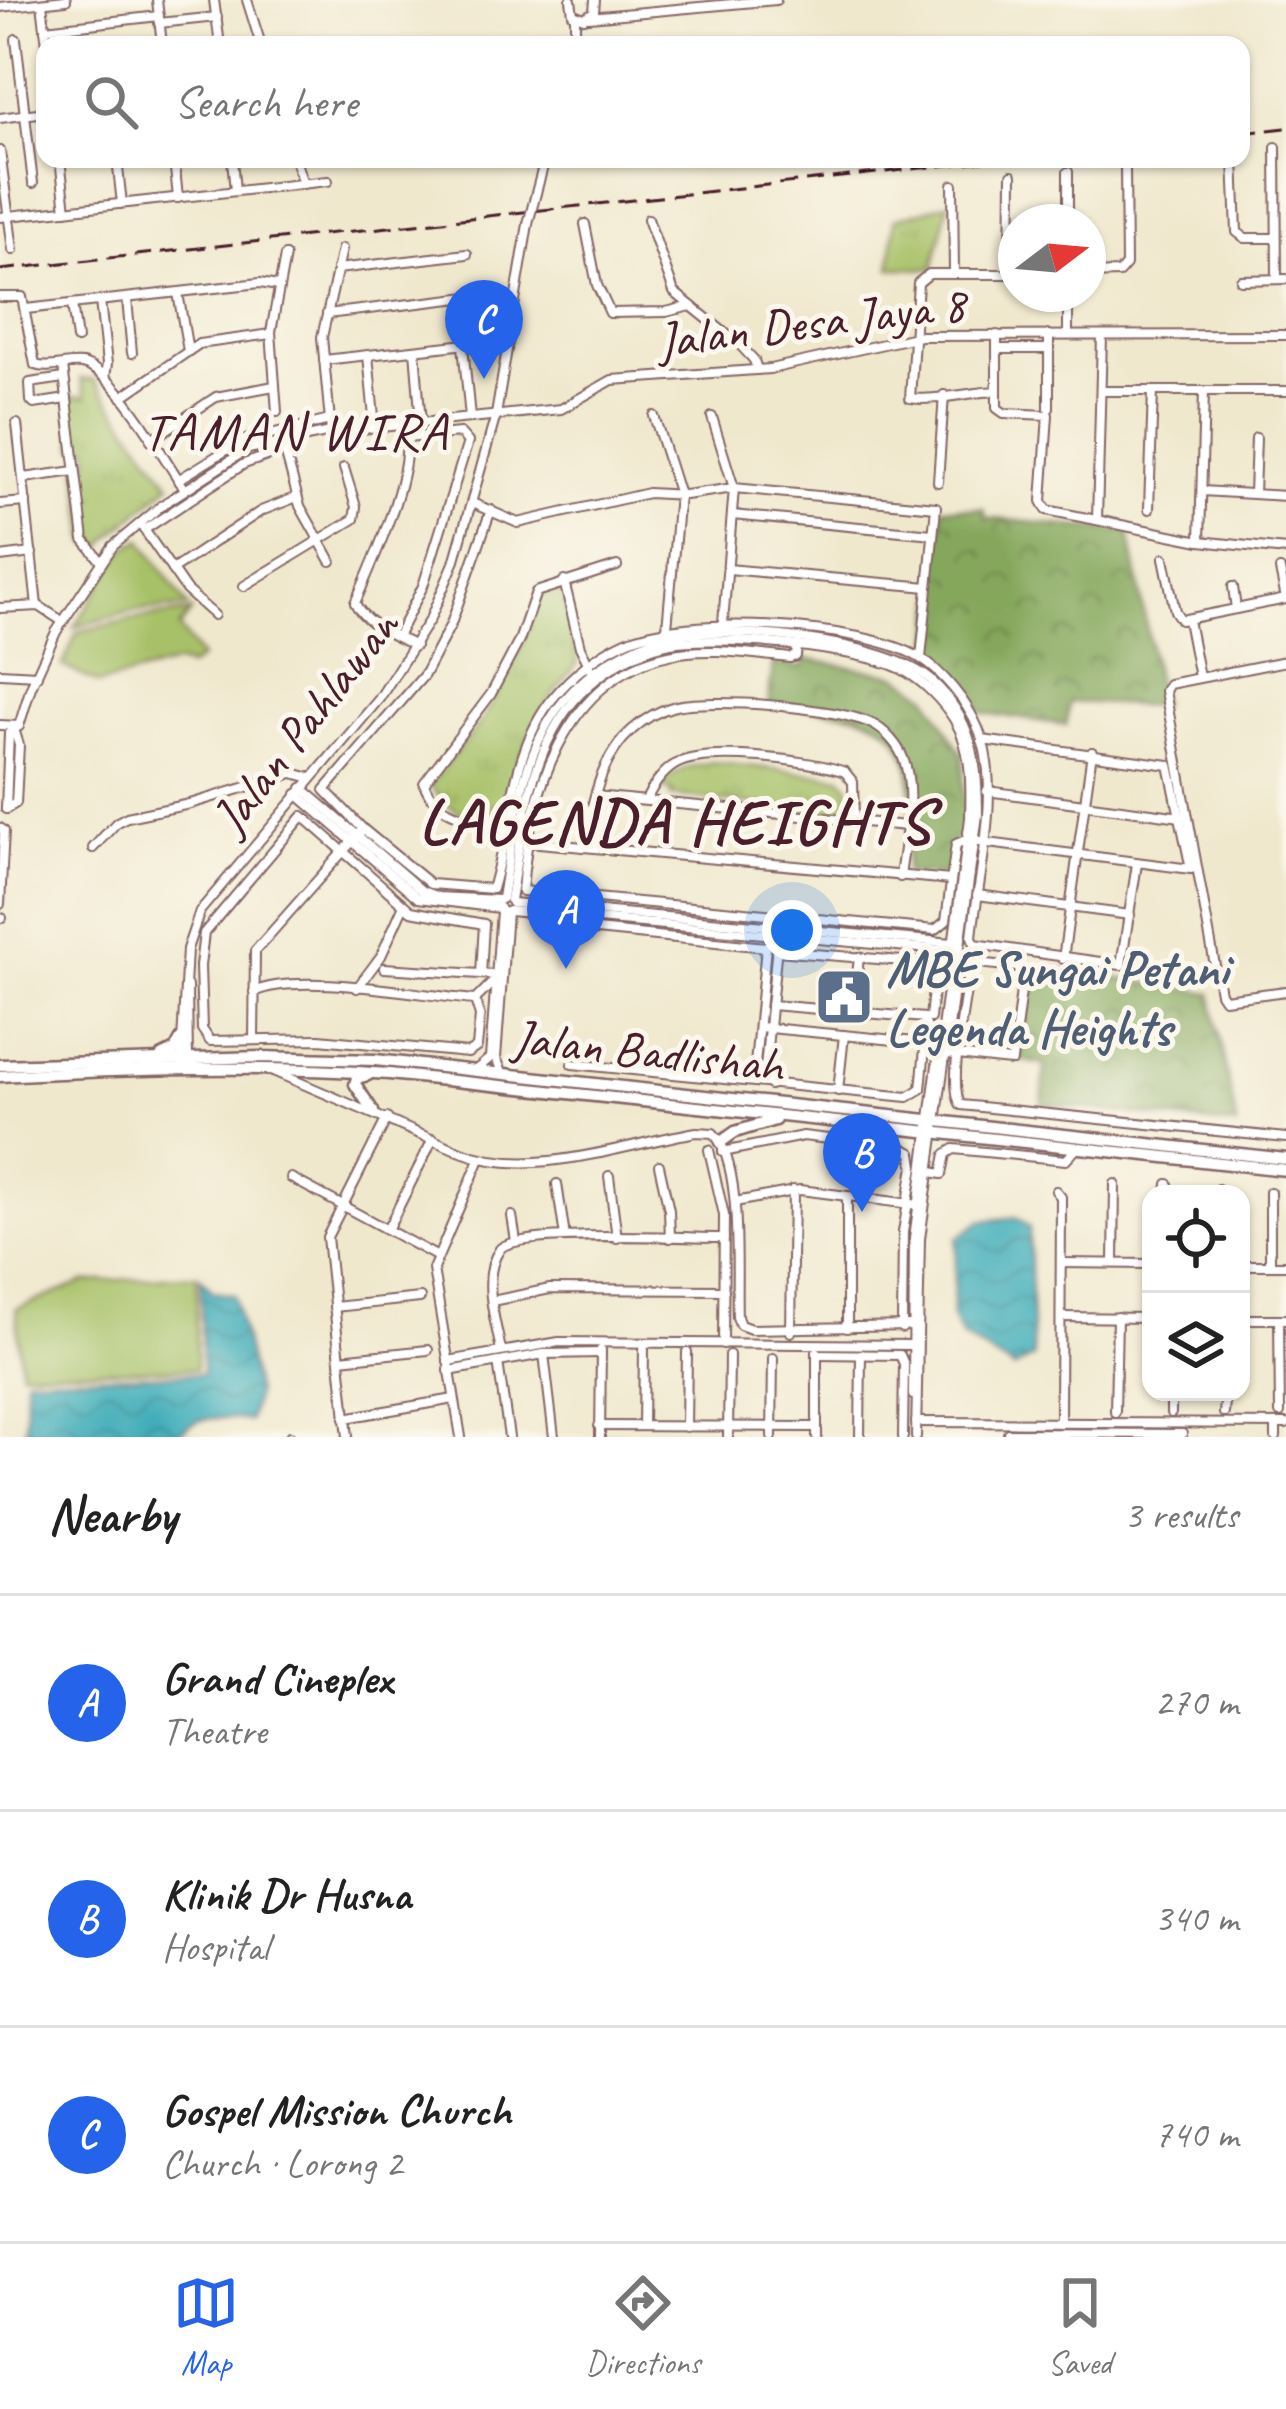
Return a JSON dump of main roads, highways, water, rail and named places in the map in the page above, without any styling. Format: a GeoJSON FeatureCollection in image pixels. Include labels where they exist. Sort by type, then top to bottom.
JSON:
{"type":"FeatureCollection","features":[{"type":"Feature","properties":{"kind":"main road"},"geometry":{"type":"LineString","coordinates":[[158,1059],[184,1039],[209,1057]]}},
{"type":"Feature","properties":{"kind":"main road","name":"Jalan Badlishah"},"geometry":{"type":"LineString","coordinates":[[0,1076],[185,1064],[209,1057],[310,1057],[477,1069],[1077,1148],[1286,1170]]}},
{"type":"Feature","properties":{"kind":"main road","name":"Jalan Badlishah"},"geometry":{"type":"LineString","coordinates":[[0,1064],[158,1059],[389,1074],[790,1118],[1286,1159]]}},
{"type":"Feature","properties":{"kind":"main road"},"geometry":{"type":"LineString","coordinates":[[370,1110],[359,1095],[356,1080],[389,1074]]}},
{"type":"Feature","properties":{"kind":"main road"},"geometry":{"type":"LineString","coordinates":[[722,1147],[747,1127],[790,1118]]}},
{"type":"Feature","properties":{"kind":"main road"},"geometry":{"type":"LineString","coordinates":[[928,1147],[930,1128]]}},
{"type":"Feature","properties":{"kind":"water"},"geometry":{"type":"Polygon","coordinates":[[[1016,1217],[1029,1227],[1033,1357],[1014,1369],[962,1337],[952,1317],[957,1238],[981,1221],[1016,1217]]]}},
{"type":"Feature","properties":{"kind":"water"},"geometry":{"type":"Polygon","coordinates":[[[201,1278],[213,1292],[234,1295],[256,1393],[249,1421],[200,1421],[177,1437],[25,1437],[26,1377],[202,1374],[201,1278]]]}},
{"type":"Feature","properties":{"kind":"railway"},"geometry":{"type":"LineString","coordinates":[[1250,132],[1286,128]]}},
{"type":"Feature","properties":{"kind":"railway"},"geometry":{"type":"LineString","coordinates":[[0,270],[922,168]]}},
{"type":"Feature","properties":{"kind":"place","name":"Gospel Mission Church"},"geometry":{"type":"Point","coordinates":[484,379]}},
{"type":"Feature","properties":{"kind":"place","name":"Grand Cineplex"},"geometry":{"type":"Point","coordinates":[566,969]}},
{"type":"Feature","properties":{"kind":"place","name":"MBE Sungai Petani Legenda Heights"},"geometry":{"type":"Point","coordinates":[844,997]}},
{"type":"Feature","properties":{"kind":"place","name":"Klinik Dr Husna"},"geometry":{"type":"Point","coordinates":[862,1212]}},
{"type":"Feature","properties":{"kind":"district","name":"TAMAN WIRA"},"geometry":{"type":"Point","coordinates":[296,430]}},
{"type":"Feature","properties":{"kind":"district","name":"LAGENDA HEIGHTS"},"geometry":{"type":"Point","coordinates":[676,820]}}]}
